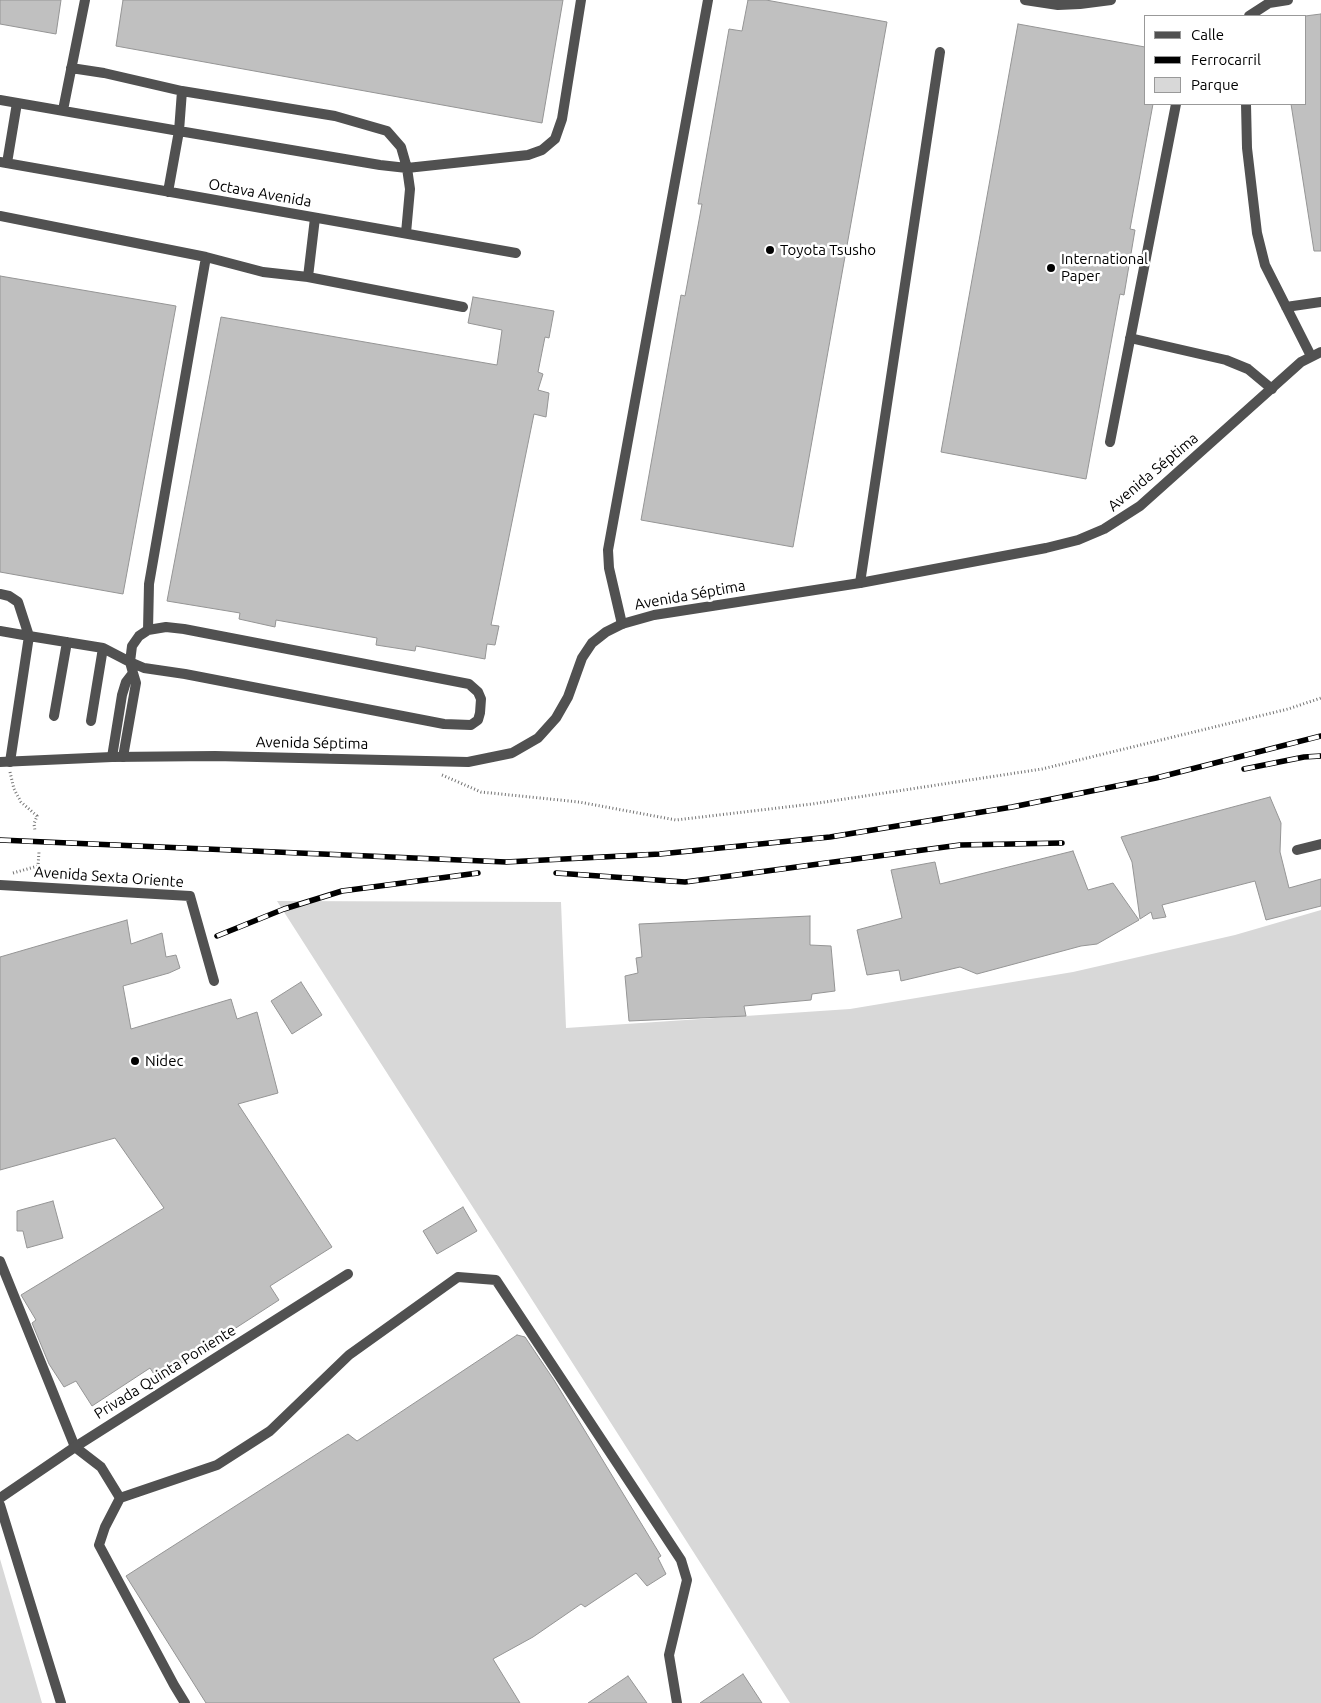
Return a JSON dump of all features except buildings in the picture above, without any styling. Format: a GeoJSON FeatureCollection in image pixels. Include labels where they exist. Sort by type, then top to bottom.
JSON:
{"type":"FeatureCollection","features":[{"type":"Feature","properties":{"kind":"street"},"geometry":{"type":"LineString","coordinates":[[63,110],[85,0]]}},
{"type":"Feature","properties":{"kind":"street"},"geometry":{"type":"LineString","coordinates":[[0,100],[179,132],[407,168],[528,155],[542,150],[555,139],[562,119],[581,0]]}},
{"type":"Feature","properties":{"kind":"street"},"geometry":{"type":"LineString","coordinates":[[622,624],[613,586],[608,550],[708,0]]}},
{"type":"Feature","properties":{"kind":"street"},"geometry":{"type":"LineString","coordinates":[[1025,0],[1080,4],[1111,0]]}},
{"type":"Feature","properties":{"kind":"street"},"geometry":{"type":"LineString","coordinates":[[1251,15],[1269,3],[1288,0]]}},
{"type":"Feature","properties":{"kind":"street"},"geometry":{"type":"LineString","coordinates":[[860,583],[940,52]]}},
{"type":"Feature","properties":{"kind":"street"},"geometry":{"type":"LineString","coordinates":[[72,68],[104,73],[182,91],[335,116],[387,132],[401,147],[407,168],[410,189],[406,233]]}},
{"type":"Feature","properties":{"kind":"street"},"geometry":{"type":"LineString","coordinates":[[168,192],[179,132],[182,91]]}},
{"type":"Feature","properties":{"kind":"street"},"geometry":{"type":"LineString","coordinates":[[4,163],[18,103]]}},
{"type":"Feature","properties":{"kind":"street"},"geometry":{"type":"LineString","coordinates":[[1110,442],[1176,105]]}},
{"type":"Feature","properties":{"kind":"street"},"geometry":{"type":"LineString","coordinates":[[1246,105],[1247,148],[1257,233],[1265,265],[1311,356]]}},
{"type":"Feature","properties":{"kind":"street","name":"Octava Avenida"},"geometry":{"type":"LineString","coordinates":[[4,163],[516,253]]}},
{"type":"Feature","properties":{"kind":"street"},"geometry":{"type":"LineString","coordinates":[[0,216],[206,257],[263,272],[308,277],[463,307]]}},
{"type":"Feature","properties":{"kind":"street"},"geometry":{"type":"LineString","coordinates":[[308,277],[315,218]]}},
{"type":"Feature","properties":{"kind":"street"},"geometry":{"type":"LineString","coordinates":[[148,630],[148,584],[206,257]]}},
{"type":"Feature","properties":{"kind":"street"},"geometry":{"type":"LineString","coordinates":[[1286,307],[1321,302]]}},
{"type":"Feature","properties":{"kind":"street"},"geometry":{"type":"LineString","coordinates":[[1130,338],[1226,360],[1248,369],[1272,388]]}},
{"type":"Feature","properties":{"kind":"street","name":"Avenida Séptima"},"geometry":{"type":"LineString","coordinates":[[5,762],[112,757],[224,756],[468,762],[512,753],[538,738],[556,718],[568,697],[582,658],[592,643],[606,632],[622,624],[654,615],[860,583],[1046,548],[1078,540],[1104,529],[1140,506],[1301,362],[1321,352]]}},
{"type":"Feature","properties":{"kind":"street"},"geometry":{"type":"LineString","coordinates":[[0,594],[9,596],[18,602],[29,636],[5,762]]}},
{"type":"Feature","properties":{"kind":"street"},"geometry":{"type":"LineString","coordinates":[[0,631],[103,648],[130,662],[144,668],[185,674],[444,724],[471,725],[478,720],[481,699],[478,692],[469,684],[184,628],[166,627],[148,630],[139,636],[132,646],[130,662],[136,683],[124,757]]}},
{"type":"Feature","properties":{"kind":"street"},"geometry":{"type":"LineString","coordinates":[[54,716],[67,642]]}},
{"type":"Feature","properties":{"kind":"street"},"geometry":{"type":"LineString","coordinates":[[91,721],[103,648]]}},
{"type":"Feature","properties":{"kind":"street"},"geometry":{"type":"LineString","coordinates":[[112,757],[122,695],[126,682],[133,673]]}},
{"type":"Feature","properties":{"kind":"street"},"geometry":{"type":"LineString","coordinates":[[1297,850],[1321,844]]}},
{"type":"Feature","properties":{"kind":"street","name":"Avenida Sexta Oriente"},"geometry":{"type":"LineString","coordinates":[[0,885],[190,896],[214,981]]}},
{"type":"Feature","properties":{"kind":"street"},"geometry":{"type":"LineString","coordinates":[[0,1262],[75,1447],[101,1467],[120,1498]]}},
{"type":"Feature","properties":{"kind":"street","name":"Privada Quinta Poniente"},"geometry":{"type":"LineString","coordinates":[[0,1498],[75,1447],[348,1274]]}},
{"type":"Feature","properties":{"kind":"street"},"geometry":{"type":"LineString","coordinates":[[185,1703],[174,1686],[100,1545],[104,1527],[120,1498],[217,1465],[270,1431],[349,1355],[458,1277],[496,1280],[681,1560],[687,1580],[669,1655],[677,1703]]}},
{"type":"Feature","properties":{"kind":"street"},"geometry":{"type":"LineString","coordinates":[[0,1505],[62,1703]]}},
{"type":"Feature","properties":{"kind":"path"},"geometry":{"type":"LineString","coordinates":[[436,772],[481,792],[579,802],[676,820],[812,804],[1042,769],[1288,709],[1321,698]]}},
{"type":"Feature","properties":{"kind":"path"},"geometry":{"type":"LineString","coordinates":[[5,762],[14,790],[21,802],[37,816],[34,824],[35,831]]}},
{"type":"Feature","properties":{"kind":"path"},"geometry":{"type":"LineString","coordinates":[[6,875],[38,866],[39,852]]}},
{"type":"Feature","properties":{"kind":"green space"},"geometry":{"type":"Polygon","coordinates":[[[277,901],[561,902],[566,1028],[850,1009],[1073,972],[1235,935],[1321,910],[1321,1703],[790,1703],[277,901]]]}},
{"type":"Feature","properties":{"kind":"green space"},"geometry":{"type":"Polygon","coordinates":[[[0,1559],[42,1703],[0,1703],[0,1559]]]}},
{"type":"Feature","properties":{"kind":"railway"},"geometry":{"type":"LineString","coordinates":[[0,840],[506,862],[660,854],[830,837],[1012,807],[1156,778],[1321,736]]}},
{"type":"Feature","properties":{"kind":"railway"},"geometry":{"type":"LineString","coordinates":[[1244,769],[1304,757],[1321,756]]}},
{"type":"Feature","properties":{"kind":"railway"},"geometry":{"type":"LineString","coordinates":[[556,873],[685,882],[960,845],[1062,843]]}},
{"type":"Feature","properties":{"kind":"railway"},"geometry":{"type":"LineString","coordinates":[[217,936],[284,909],[342,891],[478,873]]}},
{"type":"Feature","properties":{"kind":"place","name":"Toyota Tsusho"},"geometry":{"type":"Point","coordinates":[770,250]}},
{"type":"Feature","properties":{"kind":"place","name":"International Paper"},"geometry":{"type":"Point","coordinates":[1051,268]}},
{"type":"Feature","properties":{"kind":"place","name":"Nidec"},"geometry":{"type":"Point","coordinates":[135,1061]}}]}
